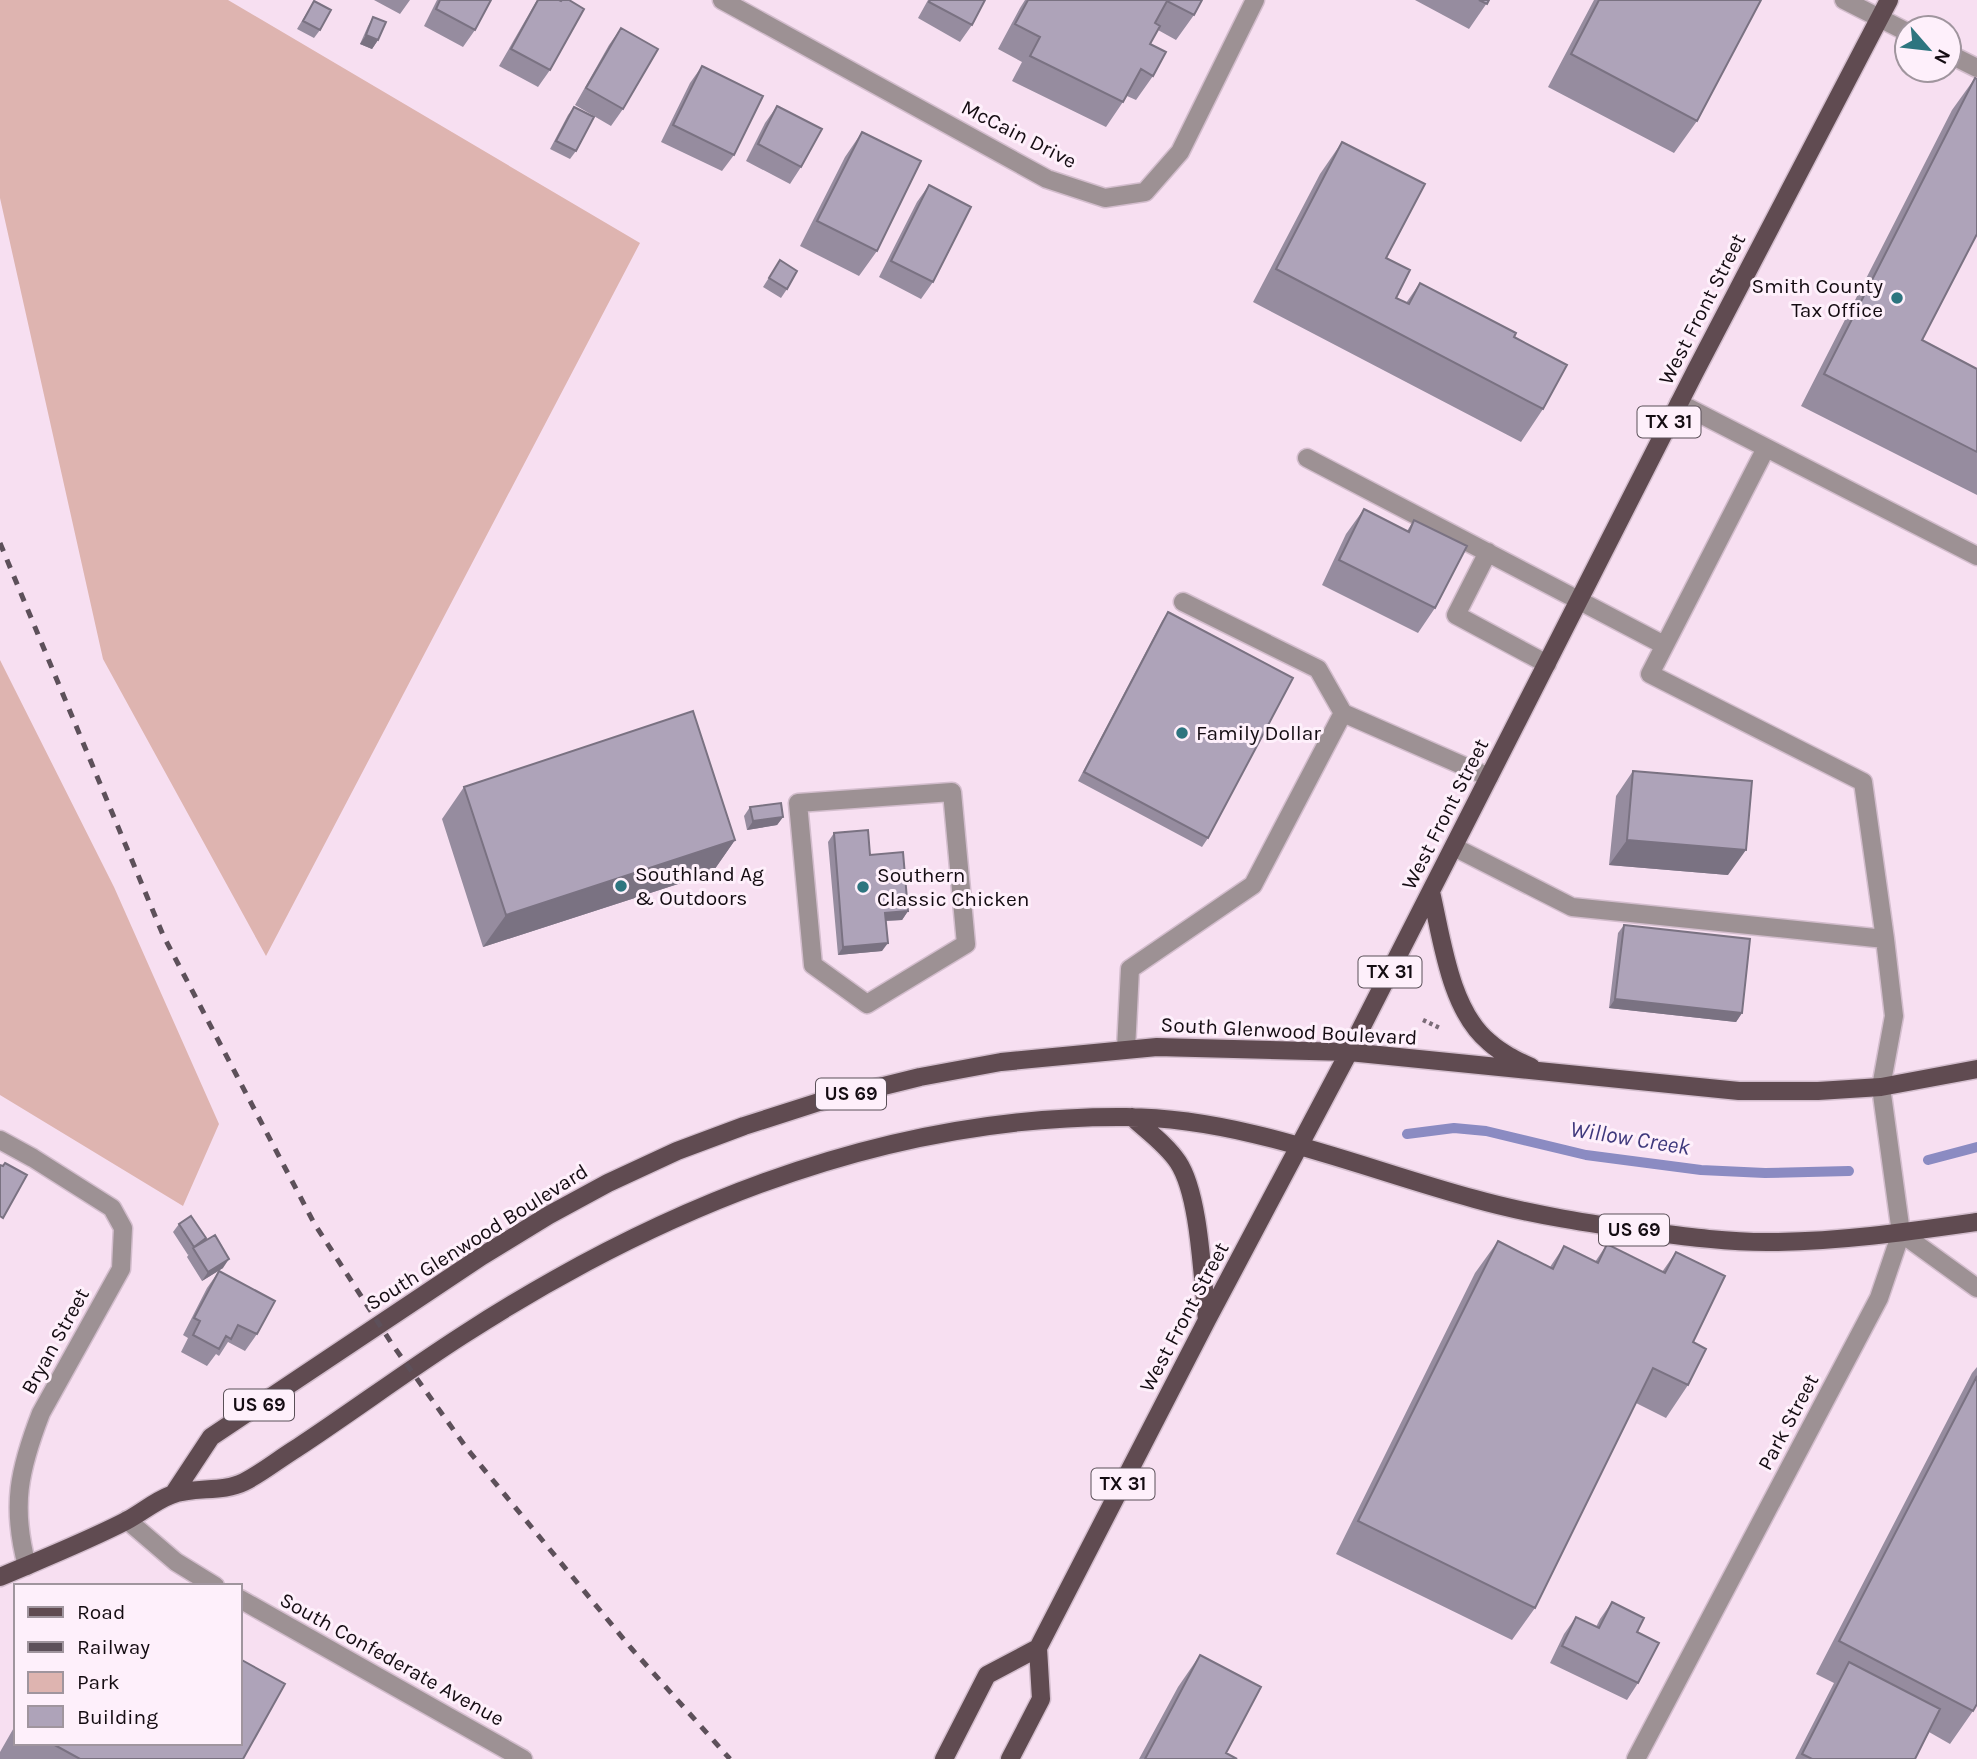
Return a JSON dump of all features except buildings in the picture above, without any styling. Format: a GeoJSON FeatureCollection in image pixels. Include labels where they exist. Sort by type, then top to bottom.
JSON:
{"type":"FeatureCollection","features":[{"type":"Feature","properties":{"kind":"main road","name":"West Front Street"},"geometry":{"type":"LineString","coordinates":[[1038,1648],[1207,1320],[1301,1147],[1679,403],[1889,0]]}},
{"type":"Feature","properties":{"kind":"main road"},"geometry":{"type":"LineString","coordinates":[[1431,892],[1454,985],[1473,1025],[1487,1041],[1540,1072]]}},
{"type":"Feature","properties":{"kind":"main road","name":"South Glenwood Boulevard"},"geometry":{"type":"LineString","coordinates":[[174,1493],[211,1437],[482,1256],[549,1215],[608,1183],[677,1151],[744,1126],[819,1102],[920,1077],[1001,1062],[1157,1047],[1349,1052],[1739,1091],[1818,1091],[1881,1087],[1977,1069]]}},
{"type":"Feature","properties":{"kind":"main road","name":"South Glenwood Boulevard"},"geometry":{"type":"LineString","coordinates":[[0,1577],[127,1521],[174,1493],[238,1486],[461,1336],[568,1271],[689,1212],[758,1184],[831,1159],[907,1140],[976,1127],[1057,1118],[1132,1117],[1215,1127],[1301,1147],[1473,1199],[1535,1214],[1694,1238],[1762,1242],[1833,1240],[1977,1222]]}},
{"type":"Feature","properties":{"kind":"main road"},"geometry":{"type":"LineString","coordinates":[[1132,1117],[1165,1145],[1178,1162],[1189,1185],[1195,1212],[1207,1320]]}},
{"type":"Feature","properties":{"kind":"main road"},"geometry":{"type":"LineString","coordinates":[[944,1759],[987,1675],[1038,1648],[1041,1699],[1010,1759]]}},
{"type":"Feature","properties":{"kind":"street","name":"McCain Drive"},"geometry":{"type":"LineString","coordinates":[[722,0],[1047,179],[1105,198],[1145,192],[1180,152],[1255,0]]}},
{"type":"Feature","properties":{"kind":"street"},"geometry":{"type":"LineString","coordinates":[[1844,0],[1893,25]]}},
{"type":"Feature","properties":{"kind":"street"},"geometry":{"type":"LineString","coordinates":[[1679,403],[1977,556]]}},
{"type":"Feature","properties":{"kind":"street"},"geometry":{"type":"LineString","coordinates":[[1307,458],[1664,645],[1766,448]]}},
{"type":"Feature","properties":{"kind":"street"},"geometry":{"type":"LineString","coordinates":[[1488,552],[1456,615],[1547,664]]}},
{"type":"Feature","properties":{"kind":"street"},"geometry":{"type":"LineString","coordinates":[[1183,602],[1318,669],[1343,713],[1489,778]]}},
{"type":"Feature","properties":{"kind":"street","name":"Park Street"},"geometry":{"type":"LineString","coordinates":[[1636,1759],[1879,1298],[1901,1233],[1881,1087],[1894,1016],[1863,782],[1650,674],[1664,645]]}},
{"type":"Feature","properties":{"kind":"street"},"geometry":{"type":"LineString","coordinates":[[1126,1049],[1130,969],[1253,885],[1343,713]]}},
{"type":"Feature","properties":{"kind":"street"},"geometry":{"type":"LineString","coordinates":[[952,792],[966,944],[867,1004],[813,965],[798,803],[952,792]]}},
{"type":"Feature","properties":{"kind":"street"},"geometry":{"type":"LineString","coordinates":[[1454,847],[1572,907],[1885,939]]}},
{"type":"Feature","properties":{"kind":"street","name":"Bryan Street"},"geometry":{"type":"LineString","coordinates":[[0,1140],[112,1208],[123,1228],[121,1269],[41,1413],[19,1482],[17,1510],[20,1539],[27,1566]]}},
{"type":"Feature","properties":{"kind":"street"},"geometry":{"type":"LineString","coordinates":[[1901,1233],[1977,1288]]}},
{"type":"Feature","properties":{"kind":"street"},"geometry":{"type":"LineString","coordinates":[[127,1521],[176,1562],[212,1584]]}},
{"type":"Feature","properties":{"kind":"street","name":"South Confederate Avenue"},"geometry":{"type":"LineString","coordinates":[[242,1601],[523,1759]]}},
{"type":"Feature","properties":{"kind":"path"},"geometry":{"type":"LineString","coordinates":[[1423,1020],[1440,1028]]}},
{"type":"Feature","properties":{"kind":"green space"},"geometry":{"type":"Polygon","coordinates":[[[0,0],[228,0],[640,243],[266,956],[103,659],[0,198],[0,0]]]}},
{"type":"Feature","properties":{"kind":"green space"},"geometry":{"type":"Polygon","coordinates":[[[0,660],[114,887],[219,1124],[183,1206],[0,1095],[0,660]]]}},
{"type":"Feature","properties":{"kind":"waterway","name":"Willow Creek"},"geometry":{"type":"LineString","coordinates":[[1407,1134],[1454,1128],[1486,1131],[1586,1155],[1701,1170],[1765,1173],[1849,1171]]}},
{"type":"Feature","properties":{"kind":"waterway","name":"Willow Creek"},"geometry":{"type":"LineString","coordinates":[[1928,1160],[1977,1147]]}},
{"type":"Feature","properties":{"kind":"railway"},"geometry":{"type":"LineString","coordinates":[[0,543],[163,935],[314,1223],[392,1344],[468,1450],[631,1648],[730,1759]]}},
{"type":"Feature","properties":{"kind":"place","name":"Smith County Tax Office"},"geometry":{"type":"Point","coordinates":[1897,298]}},
{"type":"Feature","properties":{"kind":"place","name":"Family Dollar"},"geometry":{"type":"Point","coordinates":[1182,733]}},
{"type":"Feature","properties":{"kind":"place","name":"Southland Ag & Outdoors"},"geometry":{"type":"Point","coordinates":[621,886]}},
{"type":"Feature","properties":{"kind":"place","name":"Southern Classic Chicken"},"geometry":{"type":"Point","coordinates":[863,887]}}]}
